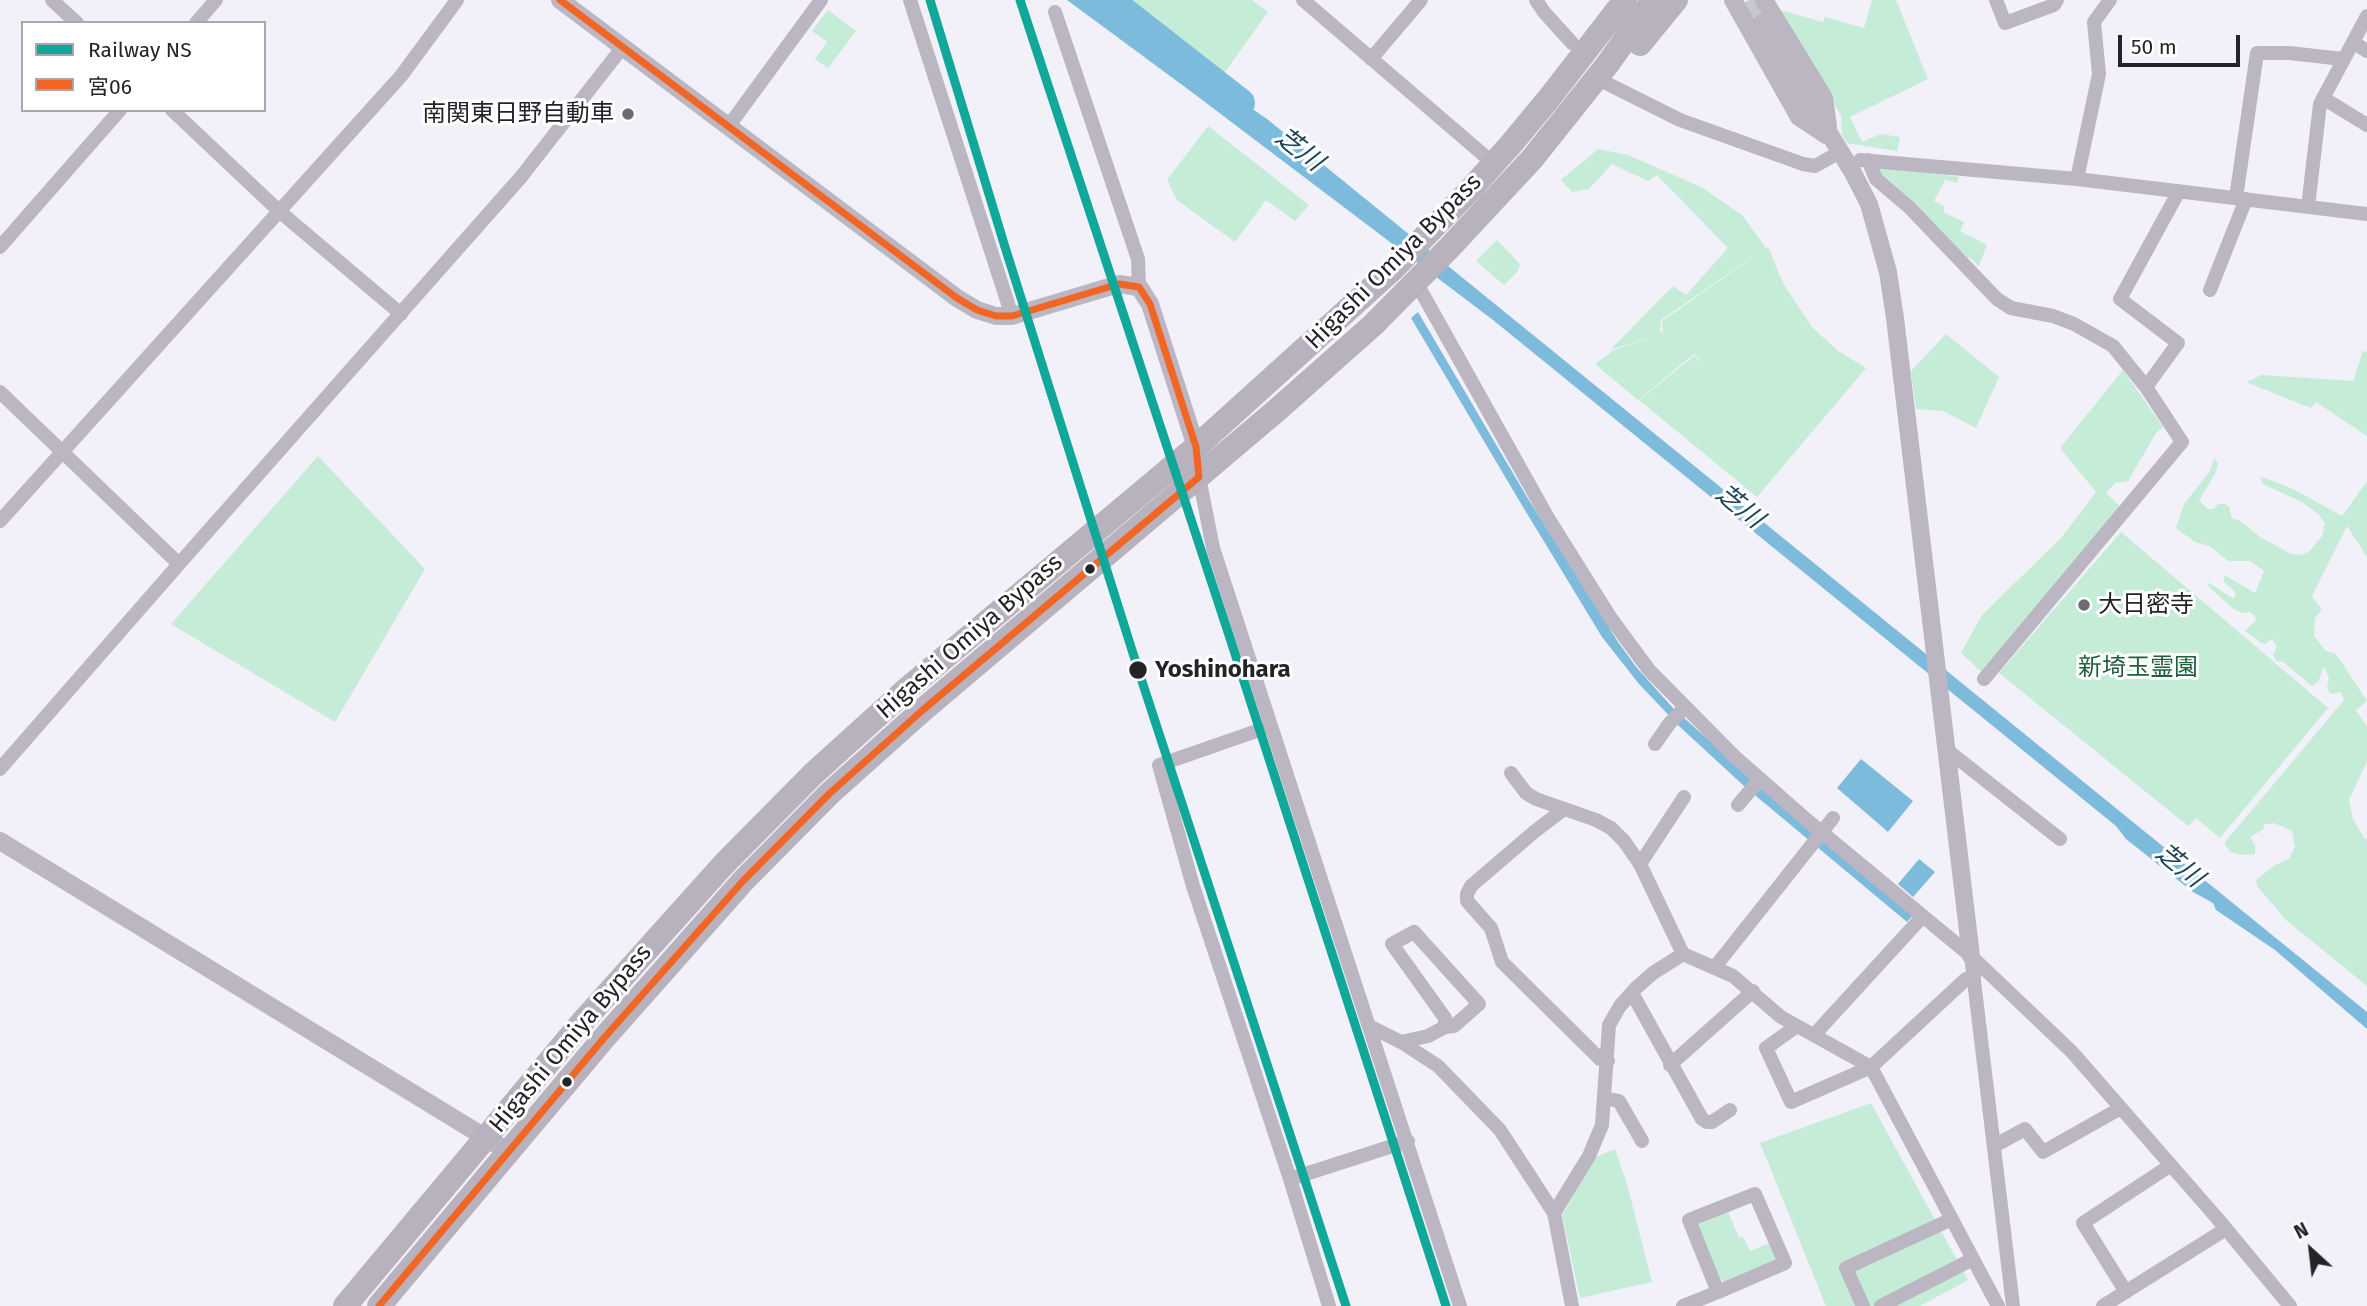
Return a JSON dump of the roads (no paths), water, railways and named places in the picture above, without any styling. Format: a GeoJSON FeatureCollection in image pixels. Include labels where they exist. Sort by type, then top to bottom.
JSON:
{"type":"FeatureCollection","features":[{"type":"Feature","properties":{"kind":"highway"},"geometry":{"type":"LineString","coordinates":[[1512,143],[1531,106],[1604,0]]}},
{"type":"Feature","properties":{"kind":"highway","name":"Higashi Omiya Bypass"},"geometry":{"type":"LineString","coordinates":[[345,1306],[584,1020],[724,863],[813,774],[907,689],[1196,447],[1395,267],[1512,143],[1625,0]]}},
{"type":"Feature","properties":{"kind":"highway","name":"Higashi Omiya Bypass"},"geometry":{"type":"LineString","coordinates":[[379,1306],[604,1038],[743,881],[830,793],[935,700],[1199,477],[1373,325],[1532,159],[1607,65],[1653,0]]}},
{"type":"Feature","properties":{"kind":"highway"},"geometry":{"type":"LineString","coordinates":[[1532,159],[1597,98],[1675,0]]}},
{"type":"Feature","properties":{"kind":"street"},"geometry":{"type":"LineString","coordinates":[[52,0],[75,21]]}},
{"type":"Feature","properties":{"kind":"street"},"geometry":{"type":"LineString","coordinates":[[198,21],[216,0]]}},
{"type":"Feature","properties":{"kind":"street"},"geometry":{"type":"LineString","coordinates":[[0,521],[401,76],[457,0]]}},
{"type":"Feature","properties":{"kind":"street"},"geometry":{"type":"LineString","coordinates":[[560,0],[957,298],[977,310],[996,316],[1012,316],[1119,284],[1139,288]]}},
{"type":"Feature","properties":{"kind":"street"},"geometry":{"type":"LineString","coordinates":[[728,127],[821,0]]}},
{"type":"Feature","properties":{"kind":"street"},"geometry":{"type":"LineString","coordinates":[[910,0],[1012,316]]}},
{"type":"Feature","properties":{"kind":"street"},"geometry":{"type":"LineString","coordinates":[[1371,59],[1421,0]]}},
{"type":"Feature","properties":{"kind":"street"},"geometry":{"type":"LineString","coordinates":[[1536,0],[1572,43]]}},
{"type":"Feature","properties":{"kind":"street"},"geometry":{"type":"LineString","coordinates":[[1733,0],[1799,117],[1829,136]]}},
{"type":"Feature","properties":{"kind":"street"},"geometry":{"type":"LineString","coordinates":[[1764,0],[1824,98],[1829,136]]}},
{"type":"Feature","properties":{"kind":"street"},"geometry":{"type":"LineString","coordinates":[[1996,0],[2005,23],[2054,5],[2057,0]]}},
{"type":"Feature","properties":{"kind":"street"},"geometry":{"type":"LineString","coordinates":[[1304,1],[1493,163]]}},
{"type":"Feature","properties":{"kind":"street"},"geometry":{"type":"LineString","coordinates":[[2077,179],[2099,74],[2094,22],[2104,2]]}},
{"type":"Feature","properties":{"kind":"street"},"geometry":{"type":"LineString","coordinates":[[1055,12],[1138,259],[1139,288],[1150,304],[1196,447],[1213,548],[1460,1306]]}},
{"type":"Feature","properties":{"kind":"street"},"geometry":{"type":"LineString","coordinates":[[2308,207],[2320,104],[2367,16]]}},
{"type":"Feature","properties":{"kind":"street"},"geometry":{"type":"LineString","coordinates":[[1762,23],[1869,204],[1888,272],[2013,1306]]}},
{"type":"Feature","properties":{"kind":"street"},"geometry":{"type":"LineString","coordinates":[[2353,42],[2367,51]]}},
{"type":"Feature","properties":{"kind":"street"},"geometry":{"type":"LineString","coordinates":[[0,769],[522,177],[622,48]]}},
{"type":"Feature","properties":{"kind":"street"},"geometry":{"type":"LineString","coordinates":[[2210,290],[2241,198],[2257,53],[2288,53],[2343,60]]}},
{"type":"Feature","properties":{"kind":"street"},"geometry":{"type":"LineString","coordinates":[[1608,84],[1680,120],[1815,166],[1842,155],[1868,160],[2077,179],[2366,212]]}},
{"type":"Feature","properties":{"kind":"street"},"geometry":{"type":"LineString","coordinates":[[2323,98],[2367,125]]}},
{"type":"Feature","properties":{"kind":"street"},"geometry":{"type":"LineString","coordinates":[[0,247],[118,112]]}},
{"type":"Feature","properties":{"kind":"street"},"geometry":{"type":"LineString","coordinates":[[174,112],[279,211],[401,314]]}},
{"type":"Feature","properties":{"kind":"street"},"geometry":{"type":"LineString","coordinates":[[1868,160],[1876,179],[1910,208],[1997,299],[2011,308],[2053,316],[2094,333],[2113,346],[2146,387],[2182,442],[1984,679]]}},
{"type":"Feature","properties":{"kind":"street"},"geometry":{"type":"LineString","coordinates":[[2146,387],[2178,343],[2120,299],[2179,191]]}},
{"type":"Feature","properties":{"kind":"street"},"geometry":{"type":"LineString","coordinates":[[1416,282],[1492,422],[1563,544],[1625,640],[1659,682],[1759,780],[1971,956],[2072,1052],[2290,1306]]}},
{"type":"Feature","properties":{"kind":"street"},"geometry":{"type":"LineString","coordinates":[[0,392],[178,564]]}},
{"type":"Feature","properties":{"kind":"street"},"geometry":{"type":"LineString","coordinates":[[1655,744],[1685,708]]}},
{"type":"Feature","properties":{"kind":"street"},"geometry":{"type":"LineString","coordinates":[[1271,726],[1159,765],[1193,886],[1329,1306]]}},
{"type":"Feature","properties":{"kind":"street"},"geometry":{"type":"LineString","coordinates":[[1947,750],[2060,839]]}},
{"type":"Feature","properties":{"kind":"street"},"geometry":{"type":"LineString","coordinates":[[1511,774],[1527,793],[1536,799],[1596,820],[1611,828],[1624,841],[1640,864],[1683,954],[1733,976],[1781,1017],[1871,1067],[1998,1306]]}},
{"type":"Feature","properties":{"kind":"street"},"geometry":{"type":"LineString","coordinates":[[1741,801],[1759,780]]}},
{"type":"Feature","properties":{"kind":"street"},"geometry":{"type":"LineString","coordinates":[[1640,864],[1684,797]]}},
{"type":"Feature","properties":{"kind":"street"},"geometry":{"type":"LineString","coordinates":[[1564,809],[1471,886],[1467,901],[1491,928],[1502,962],[1600,1059],[1608,1061]]}},
{"type":"Feature","properties":{"kind":"street"},"geometry":{"type":"LineString","coordinates":[[1715,967],[1833,818]]}},
{"type":"Feature","properties":{"kind":"street"},"geometry":{"type":"LineString","coordinates":[[0,841],[509,1152]]}},
{"type":"Feature","properties":{"kind":"street"},"geometry":{"type":"LineString","coordinates":[[1814,1035],[1923,916]]}},
{"type":"Feature","properties":{"kind":"street"},"geometry":{"type":"LineString","coordinates":[[1401,1042],[1429,1036],[1445,1027],[1454,1026],[1479,1004],[1414,932],[1392,944],[1445,1018],[1445,1027]]}},
{"type":"Feature","properties":{"kind":"street"},"geometry":{"type":"LineString","coordinates":[[1554,1213],[1589,1156],[1602,1125],[1609,1025],[1620,1006],[1632,993],[1653,973],[1683,954]]}},
{"type":"Feature","properties":{"kind":"street"},"geometry":{"type":"LineString","coordinates":[[1797,1026],[1766,1048],[1791,1102],[1871,1067],[1966,979],[1974,977]]}},
{"type":"Feature","properties":{"kind":"street"},"geometry":{"type":"LineString","coordinates":[[1670,1065],[1752,991]]}},
{"type":"Feature","properties":{"kind":"street"},"geometry":{"type":"LineString","coordinates":[[1632,993],[1702,1119],[1712,1122],[1730,1110]]}},
{"type":"Feature","properties":{"kind":"street"},"geometry":{"type":"LineString","coordinates":[[1371,1027],[1401,1042],[1438,1066],[1500,1130],[1554,1213],[1572,1306]]}},
{"type":"Feature","properties":{"kind":"street"},"geometry":{"type":"LineString","coordinates":[[1604,1098],[1619,1101],[1642,1141]]}},
{"type":"Feature","properties":{"kind":"street"},"geometry":{"type":"LineString","coordinates":[[1994,1146],[2025,1129],[2043,1152],[2121,1108]]}},
{"type":"Feature","properties":{"kind":"street"},"geometry":{"type":"LineString","coordinates":[[1290,1180],[1408,1141]]}},
{"type":"Feature","properties":{"kind":"street"},"geometry":{"type":"LineString","coordinates":[[2126,1292],[2082,1223],[2171,1165]]}},
{"type":"Feature","properties":{"kind":"street"},"geometry":{"type":"LineString","coordinates":[[1683,1306],[1718,1292],[1785,1263],[1755,1194],[1689,1220],[1718,1292]]}},
{"type":"Feature","properties":{"kind":"street"},"geometry":{"type":"LineString","coordinates":[[1863,1306],[1846,1268],[1952,1219]]}},
{"type":"Feature","properties":{"kind":"street"},"geometry":{"type":"LineString","coordinates":[[2103,1306],[2226,1229]]}},
{"type":"Feature","properties":{"kind":"street"},"geometry":{"type":"LineString","coordinates":[[1881,1306],[1973,1259]]}},
{"type":"Feature","properties":{"kind":"water"},"geometry":{"type":"Polygon","coordinates":[[[1067,0],[1095,0],[1267,119],[2367,1012],[2367,1029],[2275,950],[2216,910],[2213,903],[2193,892],[2126,839],[2116,826],[1493,320],[1067,0]]]}},
{"type":"Feature","properties":{"kind":"water"},"geometry":{"type":"Polygon","coordinates":[[[1418,312],[1527,497],[1637,668],[1673,708],[1753,780],[1913,915],[1907,922],[1744,786],[1680,727],[1639,684],[1602,637],[1520,502],[1411,318],[1418,312]]]}},
{"type":"Feature","properties":{"kind":"water"},"geometry":{"type":"Polygon","coordinates":[[[1861,759],[1913,801],[1888,832],[1837,788],[1861,759]]]}},
{"type":"Feature","properties":{"kind":"water"},"geometry":{"type":"Polygon","coordinates":[[[1919,859],[1935,872],[1913,897],[1898,884],[1919,859]]]}},
{"type":"Feature","properties":{"kind":"waterway","name":"芝川"},"geometry":{"type":"LineString","coordinates":[[1108,0],[1240,103]]}},
{"type":"Feature","properties":{"kind":"tunnel"},"geometry":{"type":"LineString","coordinates":[[1749,0],[1762,23]]}},
{"type":"Feature","properties":{"kind":"rail line","name":"NS"},"geometry":{"type":"LineString","coordinates":[[930,0],[1137,666],[1346,1306]]}},
{"type":"Feature","properties":{"kind":"rail line","name":"NS"},"geometry":{"type":"LineString","coordinates":[[1020,0],[1446,1306]]}},
{"type":"Feature","properties":{"kind":"place","name":"南関東日野自動車"},"geometry":{"type":"Point","coordinates":[628,114]}},
{"type":"Feature","properties":{"kind":"place","name":"大日密寺"},"geometry":{"type":"Point","coordinates":[2084,605]}},
{"type":"Feature","properties":{"kind":"place","name":"Yoshinohara"},"geometry":{"type":"Point","coordinates":[1138,670]}},
{"type":"Feature","properties":{"kind":"park label","name":"新埼玉霊園"},"geometry":{"type":"Point","coordinates":[2138,668]}}]}
